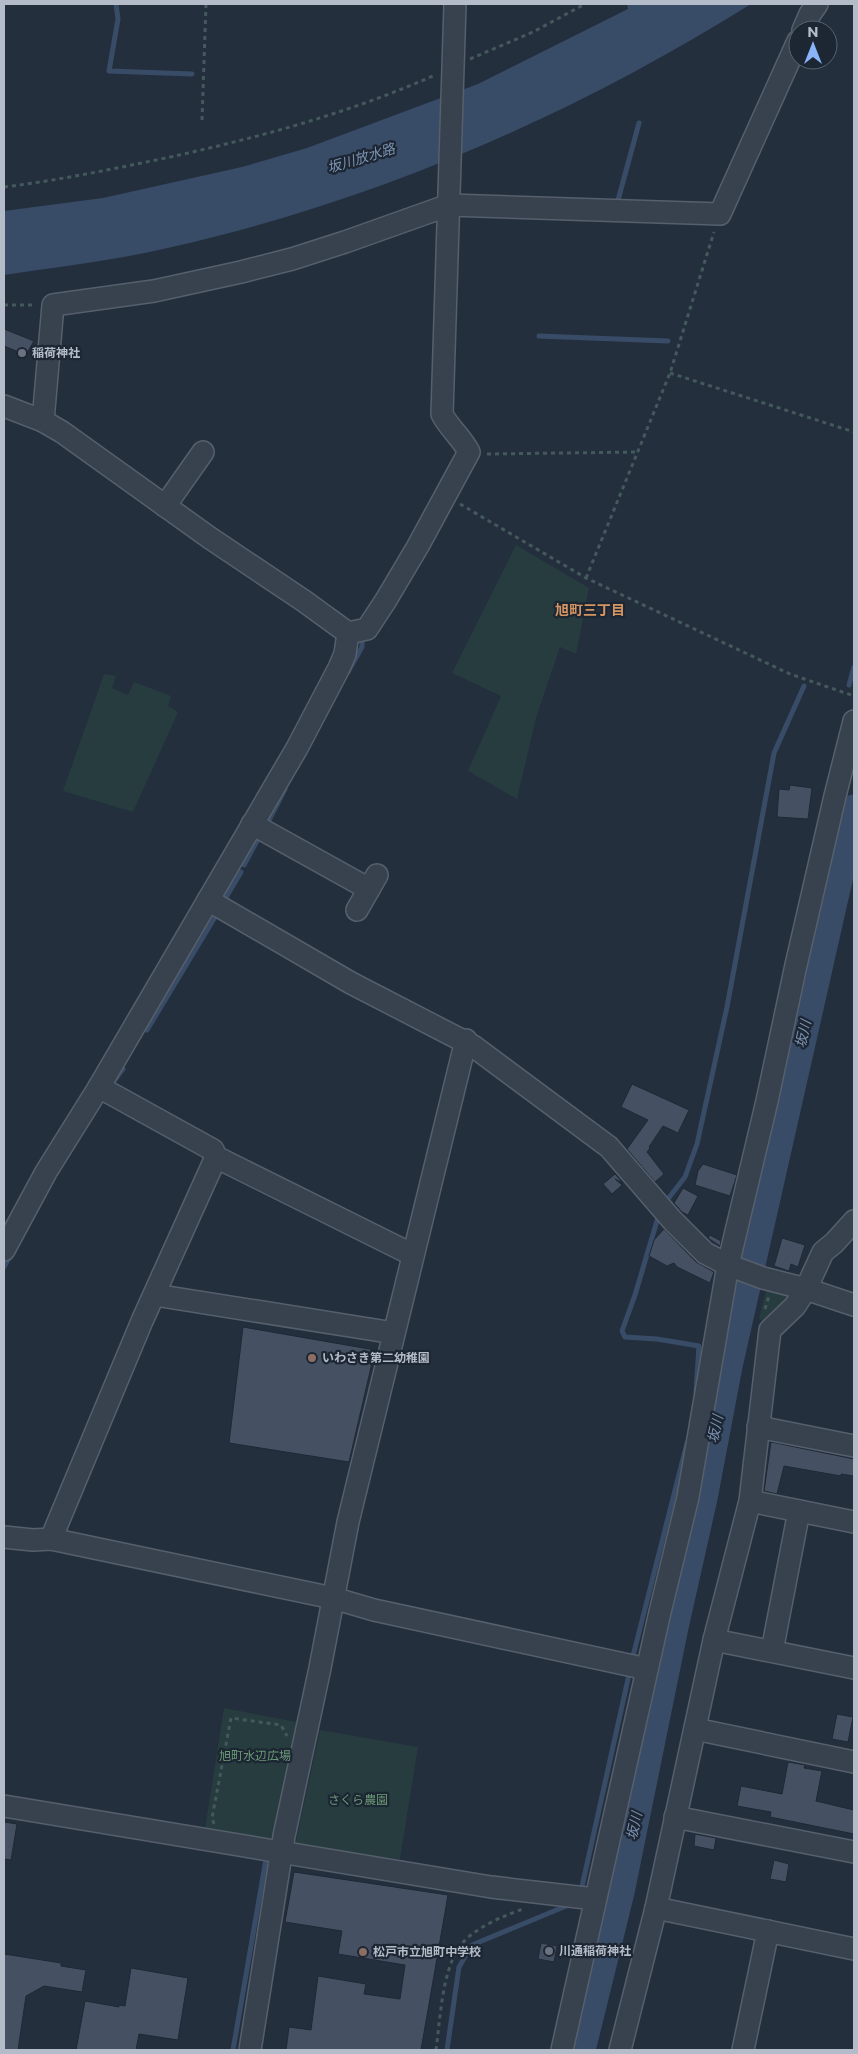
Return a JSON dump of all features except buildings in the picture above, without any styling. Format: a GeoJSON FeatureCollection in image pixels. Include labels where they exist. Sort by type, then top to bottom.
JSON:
{"type":"FeatureCollection","features":[{"type":"Feature","properties":{"kind":"street"},"geometry":{"type":"LineString","coordinates":[[348,634],[367,629],[386,600],[469,452],[464,442],[447,424],[442,414],[455,4]]}},
{"type":"Feature","properties":{"kind":"street"},"geometry":{"type":"LineString","coordinates":[[807,20],[818,4]]}},
{"type":"Feature","properties":{"kind":"street"},"geometry":{"type":"LineString","coordinates":[[43,421],[54,305],[154,291],[249,270],[345,242],[449,203],[720,214],[788,63]]}},
{"type":"Feature","properties":{"kind":"street"},"geometry":{"type":"LineString","coordinates":[[4,406],[43,421],[98,457],[217,543],[304,600],[348,634]]}},
{"type":"Feature","properties":{"kind":"street"},"geometry":{"type":"LineString","coordinates":[[166,506],[203,452]]}},
{"type":"Feature","properties":{"kind":"street"},"geometry":{"type":"LineString","coordinates":[[4,1250],[46,1172],[99,1087],[297,748],[339,668],[345,654],[348,634]]}},
{"type":"Feature","properties":{"kind":"street"},"geometry":{"type":"LineString","coordinates":[[562,2050],[583,1898],[637,1667],[694,1468],[730,1265],[796,965],[854,721]]}},
{"type":"Feature","properties":{"kind":"street"},"geometry":{"type":"LineString","coordinates":[[252,824],[373,882],[357,910]]}},
{"type":"Feature","properties":{"kind":"street"},"geometry":{"type":"LineString","coordinates":[[208,900],[351,983],[466,1040],[609,1147],[672,1220],[705,1253],[763,1278],[806,1289],[854,1305]]}},
{"type":"Feature","properties":{"kind":"street"},"geometry":{"type":"LineString","coordinates":[[250,2050],[284,1836],[348,1522],[466,1040]]}},
{"type":"Feature","properties":{"kind":"street"},"geometry":{"type":"LineString","coordinates":[[99,1087],[213,1150],[216,1157],[413,1255]]}},
{"type":"Feature","properties":{"kind":"street"},"geometry":{"type":"LineString","coordinates":[[51,1540],[142,1321],[216,1157]]}},
{"type":"Feature","properties":{"kind":"street"},"geometry":{"type":"LineString","coordinates":[[620,2050],[656,1908],[714,1640],[750,1501],[770,1330],[795,1306],[806,1289],[823,1252],[834,1243],[854,1220]]}},
{"type":"Feature","properties":{"kind":"street"},"geometry":{"type":"LineString","coordinates":[[155,1295],[394,1333]]}},
{"type":"Feature","properties":{"kind":"street"},"geometry":{"type":"LineString","coordinates":[[758,1427],[854,1446]]}},
{"type":"Feature","properties":{"kind":"street"},"geometry":{"type":"LineString","coordinates":[[750,1501],[854,1522]]}},
{"type":"Feature","properties":{"kind":"street"},"geometry":{"type":"LineString","coordinates":[[772,1652],[799,1511]]}},
{"type":"Feature","properties":{"kind":"street"},"geometry":{"type":"LineString","coordinates":[[4,1537],[51,1540],[333,1598],[384,1612],[637,1667]]}},
{"type":"Feature","properties":{"kind":"street"},"geometry":{"type":"LineString","coordinates":[[714,1640],[854,1668]]}},
{"type":"Feature","properties":{"kind":"street"},"geometry":{"type":"LineString","coordinates":[[695,1729],[854,1762]]}},
{"type":"Feature","properties":{"kind":"street"},"geometry":{"type":"LineString","coordinates":[[4,1806],[492,1887],[583,1898]]}},
{"type":"Feature","properties":{"kind":"street"},"geometry":{"type":"LineString","coordinates":[[675,1818],[854,1852]]}},
{"type":"Feature","properties":{"kind":"street"},"geometry":{"type":"LineString","coordinates":[[656,1908],[854,1949]]}},
{"type":"Feature","properties":{"kind":"street"},"geometry":{"type":"LineString","coordinates":[[743,2050],[768,1931]]}},
{"type":"Feature","properties":{"kind":"path"},"geometry":{"type":"LineString","coordinates":[[202,120],[206,4]]}},
{"type":"Feature","properties":{"kind":"path"},"geometry":{"type":"LineString","coordinates":[[4,187],[44,182],[123,167],[231,143],[330,115],[395,92],[453,67],[533,32],[585,4]]}},
{"type":"Feature","properties":{"kind":"path"},"geometry":{"type":"LineString","coordinates":[[586,578],[670,373],[720,214]]}},
{"type":"Feature","properties":{"kind":"path"},"geometry":{"type":"LineString","coordinates":[[4,305],[54,305]]}},
{"type":"Feature","properties":{"kind":"path"},"geometry":{"type":"LineString","coordinates":[[670,373],[854,432]]}},
{"type":"Feature","properties":{"kind":"path"},"geometry":{"type":"LineString","coordinates":[[468,454],[638,452]]}},
{"type":"Feature","properties":{"kind":"path"},"geometry":{"type":"LineString","coordinates":[[444,496],[586,578],[790,674],[854,696]]}},
{"type":"Feature","properties":{"kind":"path"},"geometry":{"type":"LineString","coordinates":[[215,1826],[212,1818],[231,1718],[281,1725],[288,1738],[303,1742]]}},
{"type":"Feature","properties":{"kind":"path"},"geometry":{"type":"LineString","coordinates":[[436,2050],[446,1984],[458,1948],[477,1931],[528,1908]]}},
{"type":"Feature","properties":{"kind":"green space"},"geometry":{"type":"Polygon","coordinates":[[[516,545],[589,588],[576,654],[560,647],[536,718],[517,799],[468,771],[501,696],[452,673],[516,545]]]}},
{"type":"Feature","properties":{"kind":"green space"},"geometry":{"type":"Polygon","coordinates":[[[104,674],[116,676],[112,688],[128,695],[134,682],[171,696],[168,706],[178,712],[133,812],[63,791],[104,674]]]}},
{"type":"Feature","properties":{"kind":"green space"},"geometry":{"type":"Polygon","coordinates":[[[767,1286],[790,1292],[791,1299],[767,1322],[759,1319],[767,1286]]]}},
{"type":"Feature","properties":{"kind":"green space","name":"旭町水辺広場"},"geometry":{"type":"Polygon","coordinates":[[[224,1708],[301,1723],[277,1834],[265,1840],[205,1829],[224,1708]]]}},
{"type":"Feature","properties":{"kind":"green space","name":"さくら農園"},"geometry":{"type":"Polygon","coordinates":[[[320,1730],[418,1747],[400,1859],[295,1845],[320,1730]]]}},
{"type":"Feature","properties":{"kind":"water","name":"坂川放水路"},"geometry":{"type":"Polygon","coordinates":[[[627,4],[751,4],[682,45],[541,119],[468,152],[393,181],[318,207],[241,230],[163,249],[4,275],[4,211],[103,198],[242,167],[307,148],[478,84],[628,9],[627,4]]]}},
{"type":"Feature","properties":{"kind":"waterway"},"geometry":{"type":"LineString","coordinates":[[116,4],[118,19],[109,71],[192,74]]}},
{"type":"Feature","properties":{"kind":"waterway"},"geometry":{"type":"LineString","coordinates":[[617,204],[639,123]]}},
{"type":"Feature","properties":{"kind":"waterway"},"geometry":{"type":"LineString","coordinates":[[539,336],[668,341]]}},
{"type":"Feature","properties":{"kind":"waterway"},"geometry":{"type":"LineString","coordinates":[[348,672],[362,647],[362,636]]}},
{"type":"Feature","properties":{"kind":"waterway"},"geometry":{"type":"LineString","coordinates":[[849,685],[854,667]]}},
{"type":"Feature","properties":{"kind":"waterway"},"geometry":{"type":"LineString","coordinates":[[664,1204],[685,1177],[697,1144],[727,1007],[774,753],[804,686]]}},
{"type":"Feature","properties":{"kind":"waterway"},"geometry":{"type":"LineString","coordinates":[[267,824],[285,789]]}},
{"type":"Feature","properties":{"kind":"waterway","name":"坂川"},"geometry":{"type":"LineString","coordinates":[[581,2050],[620,1892],[674,1627],[703,1498],[728,1366],[854,809]]}},
{"type":"Feature","properties":{"kind":"waterway"},"geometry":{"type":"LineString","coordinates":[[244,865],[259,837]]}},
{"type":"Feature","properties":{"kind":"waterway"},"geometry":{"type":"LineString","coordinates":[[225,899],[241,872]]}},
{"type":"Feature","properties":{"kind":"waterway"},"geometry":{"type":"LineString","coordinates":[[147,1030],[215,917]]}},
{"type":"Feature","properties":{"kind":"waterway"},"geometry":{"type":"LineString","coordinates":[[114,1081],[123,1069]]}},
{"type":"Feature","properties":{"kind":"waterway"},"geometry":{"type":"LineString","coordinates":[[659,1214],[635,1295],[622,1331],[625,1337],[657,1339],[699,1346],[696,1392]]}},
{"type":"Feature","properties":{"kind":"waterway"},"geometry":{"type":"LineString","coordinates":[[4,1267],[11,1254]]}},
{"type":"Feature","properties":{"kind":"waterway"},"geometry":{"type":"LineString","coordinates":[[632,1660],[687,1443]]}},
{"type":"Feature","properties":{"kind":"waterway"},"geometry":{"type":"LineString","coordinates":[[581,1891],[630,1670]]}},
{"type":"Feature","properties":{"kind":"waterway"},"geometry":{"type":"LineString","coordinates":[[233,2050],[266,1859]]}},
{"type":"Feature","properties":{"kind":"waterway"},"geometry":{"type":"LineString","coordinates":[[447,2050],[459,1967],[472,1945],[571,1904]]}},
{"type":"Feature","properties":{"kind":"place","name":"稲荷神社"},"geometry":{"type":"Point","coordinates":[22,353]}},
{"type":"Feature","properties":{"kind":"place","name":"いわさき第二幼稚園"},"geometry":{"type":"Point","coordinates":[312,1358]}},
{"type":"Feature","properties":{"kind":"place","name":"川通稲荷神社"},"geometry":{"type":"Point","coordinates":[549,1951]}},
{"type":"Feature","properties":{"kind":"place","name":"松戸市立旭町中学校"},"geometry":{"type":"Point","coordinates":[363,1952]}},
{"type":"Feature","properties":{"kind":"district","name":"旭町三丁目"},"geometry":{"type":"Point","coordinates":[590,610]}}]}
